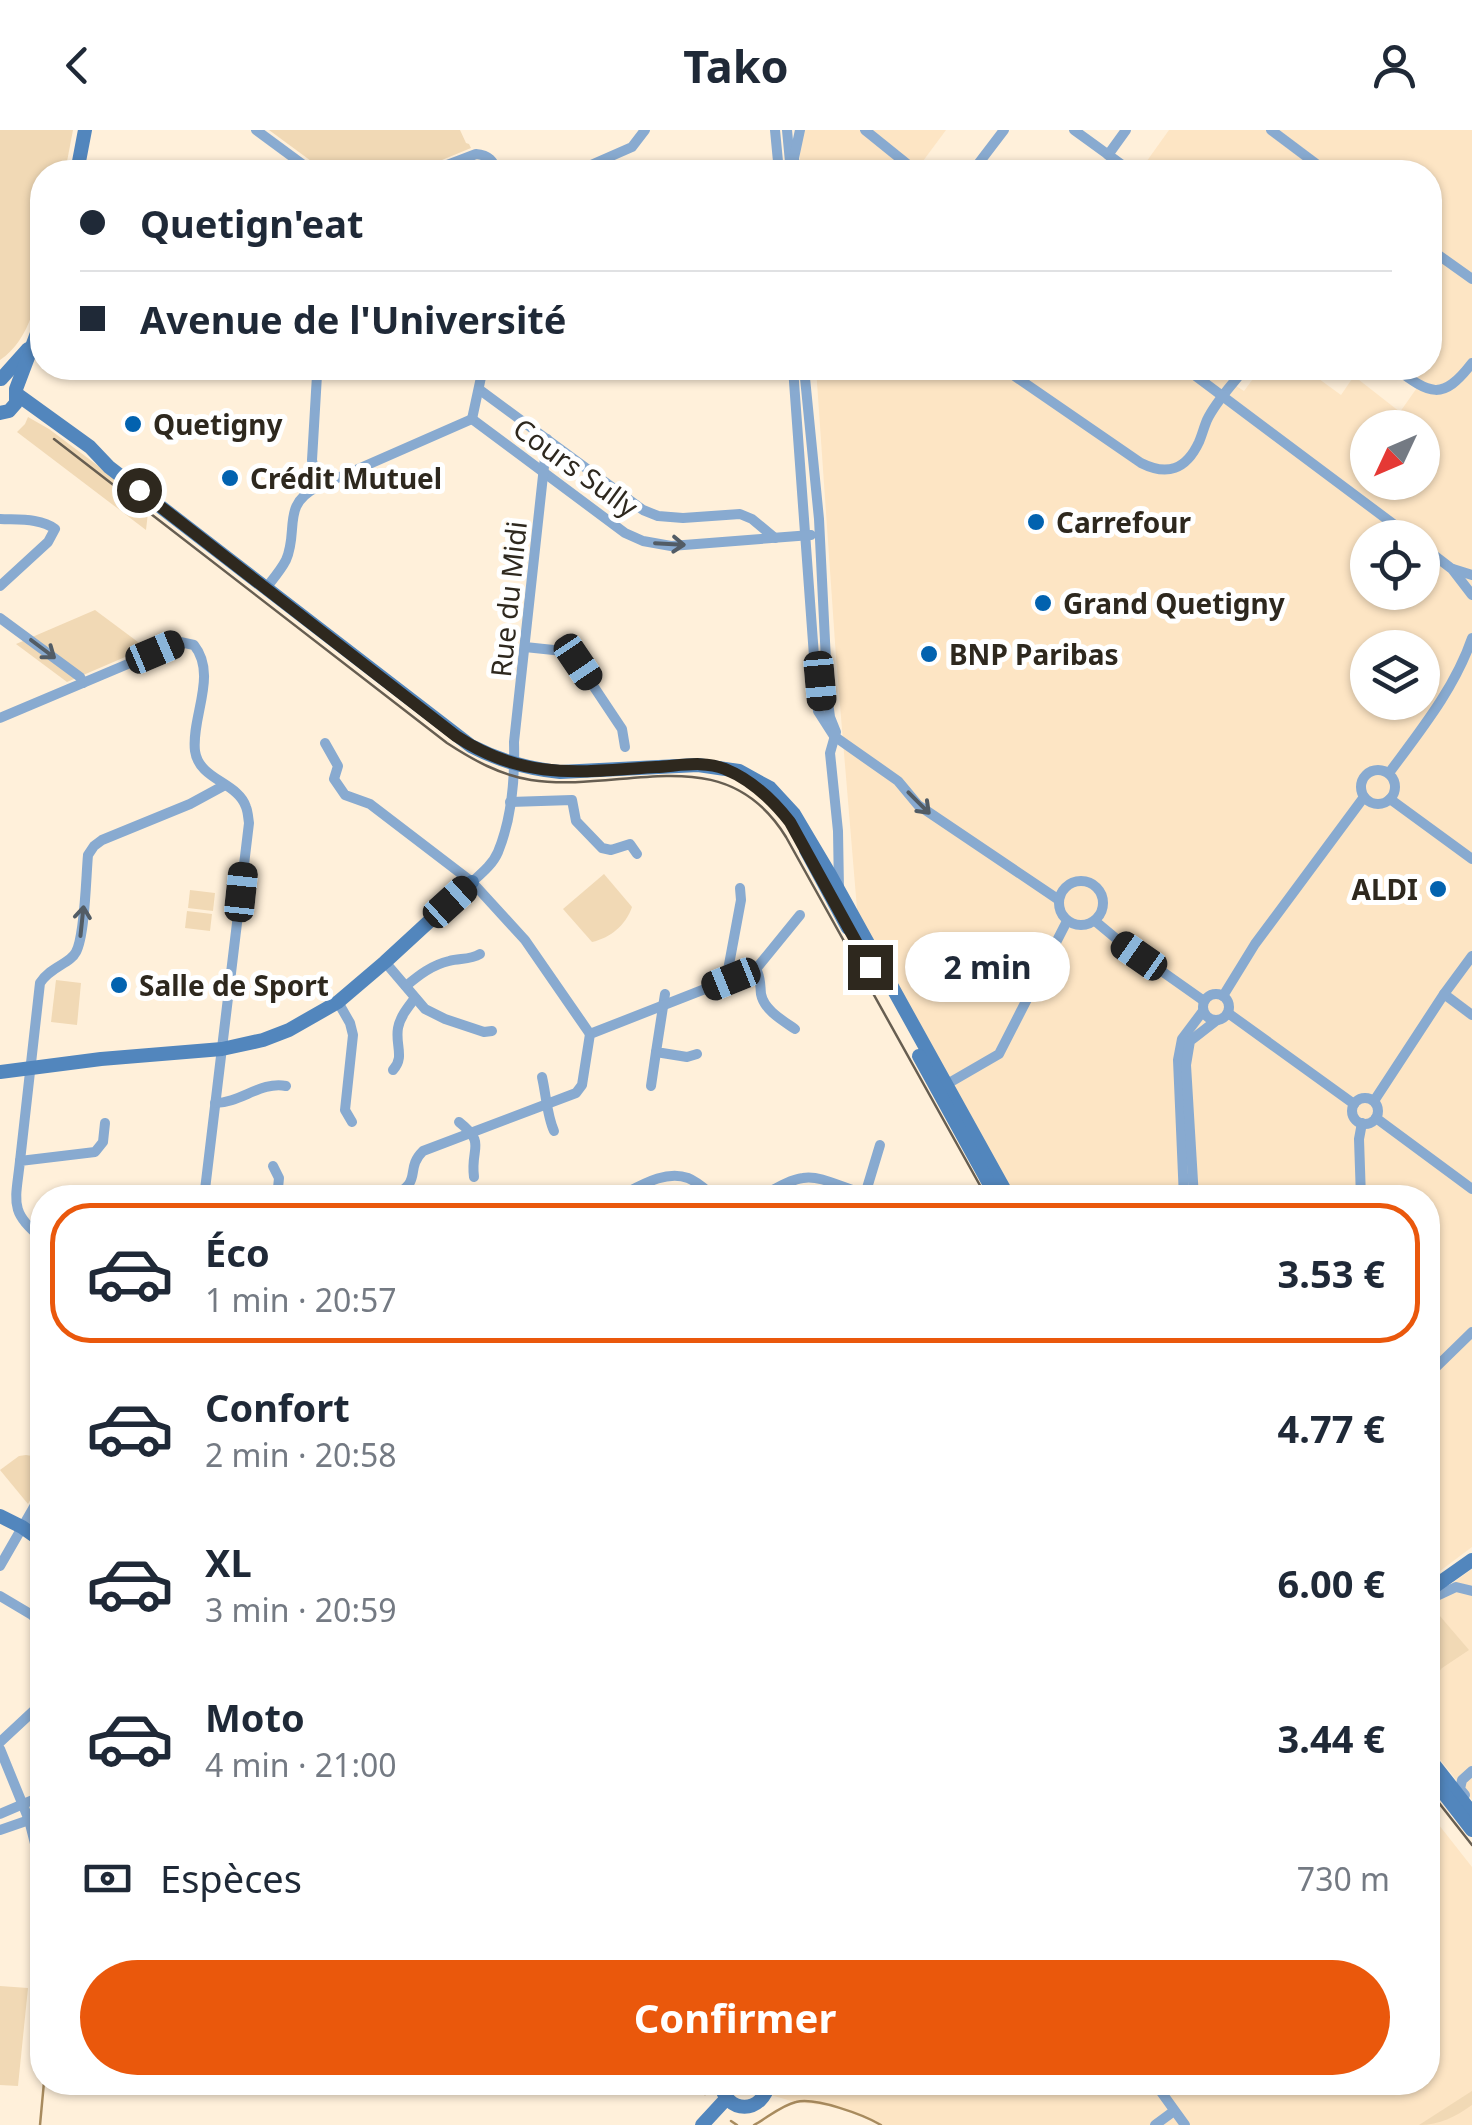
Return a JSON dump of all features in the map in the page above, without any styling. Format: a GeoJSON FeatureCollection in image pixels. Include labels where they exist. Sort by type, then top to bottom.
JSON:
{"type":"FeatureCollection","features":[{"type":"Feature","properties":{"kind":"main road"},"geometry":{"type":"LineString","coordinates":[[79,160],[85,130]]}},
{"type":"Feature","properties":{"kind":"main road"},"geometry":{"type":"LineString","coordinates":[[8,405],[9,381],[0,379],[30,346]]}},
{"type":"Feature","properties":{"kind":"main road"},"geometry":{"type":"LineString","coordinates":[[8,405],[30,353]]}},
{"type":"Feature","properties":{"kind":"main road"},"geometry":{"type":"LineString","coordinates":[[8,405],[36,415],[104,463],[456,736],[496,759],[560,772],[684,764],[722,767],[755,778],[794,814],[839,891],[990,1185]]}},
{"type":"Feature","properties":{"kind":"main road"},"geometry":{"type":"LineString","coordinates":[[722,767],[756,786],[790,822],[1000,1185]]}},
{"type":"Feature","properties":{"kind":"main road"},"geometry":{"type":"LineString","coordinates":[[0,1072],[222,1048],[289,1030],[338,1002],[472,882]]}},
{"type":"Feature","properties":{"kind":"main road"},"geometry":{"type":"LineString","coordinates":[[0,1516],[30,1532]]}},
{"type":"Feature","properties":{"kind":"main road"},"geometry":{"type":"LineString","coordinates":[[1440,1583],[1472,1560]]}},
{"type":"Feature","properties":{"kind":"main road"},"geometry":{"type":"LineString","coordinates":[[1440,1772],[1472,1813]]}},
{"type":"Feature","properties":{"kind":"main road"},"geometry":{"type":"LineString","coordinates":[[1440,1789],[1472,1830]]}},
{"type":"Feature","properties":{"kind":"main road"},"geometry":{"type":"LineString","coordinates":[[725,2095],[740,2106],[755,2105],[766,2095]]}},
{"type":"Feature","properties":{"kind":"main road"},"geometry":{"type":"LineString","coordinates":[[702,2125],[726,2099]]}},
{"type":"Feature","properties":{"kind":"street"},"geometry":{"type":"LineString","coordinates":[[256,130],[297,160]]}},
{"type":"Feature","properties":{"kind":"street"},"geometry":{"type":"LineString","coordinates":[[602,160],[638,141],[644,130]]}},
{"type":"Feature","properties":{"kind":"street"},"geometry":{"type":"LineString","coordinates":[[780,130],[785,160]]}},
{"type":"Feature","properties":{"kind":"street"},"geometry":{"type":"LineString","coordinates":[[793,160],[801,130]]}},
{"type":"Feature","properties":{"kind":"street"},"geometry":{"type":"LineString","coordinates":[[866,130],[902,160]]}},
{"type":"Feature","properties":{"kind":"street"},"geometry":{"type":"LineString","coordinates":[[981,160],[1004,130]]}},
{"type":"Feature","properties":{"kind":"street"},"geometry":{"type":"LineString","coordinates":[[1074,130],[1115,160]]}},
{"type":"Feature","properties":{"kind":"street"},"geometry":{"type":"LineString","coordinates":[[1108,155],[1126,130]]}},
{"type":"Feature","properties":{"kind":"street"},"geometry":{"type":"LineString","coordinates":[[1271,130],[1312,160]]}},
{"type":"Feature","properties":{"kind":"street"},"geometry":{"type":"LineString","coordinates":[[460,160],[476,154],[492,160]]}},
{"type":"Feature","properties":{"kind":"street"},"geometry":{"type":"LineString","coordinates":[[1442,257],[1472,279]]}},
{"type":"Feature","properties":{"kind":"street"},"geometry":{"type":"LineString","coordinates":[[1411,380],[1422,388],[1443,390],[1458,382],[1472,363]]}},
{"type":"Feature","properties":{"kind":"street"},"geometry":{"type":"LineString","coordinates":[[317,380],[312,460],[317,487]]}},
{"type":"Feature","properties":{"kind":"street"},"geometry":{"type":"LineString","coordinates":[[266,588],[288,556],[295,506],[303,495],[472,419],[481,380]]}},
{"type":"Feature","properties":{"kind":"street"},"geometry":{"type":"LineString","coordinates":[[802,380],[826,712],[838,737],[898,782],[926,812],[1042,885],[1060,900],[1067,921],[999,1054],[941,1087]]}},
{"type":"Feature","properties":{"kind":"street"},"geometry":{"type":"LineString","coordinates":[[802,380],[829,598],[833,699],[826,712]]}},
{"type":"Feature","properties":{"kind":"street"},"geometry":{"type":"LineString","coordinates":[[1020,380],[1140,463],[1156,470],[1178,468],[1191,457],[1208,417],[1236,380]]}},
{"type":"Feature","properties":{"kind":"street"},"geometry":{"type":"LineString","coordinates":[[1202,380],[1388,520]]}},
{"type":"Feature","properties":{"kind":"street","name":"Cours Sully"},"geometry":{"type":"LineString","coordinates":[[480,390],[643,510],[683,518],[740,514],[776,539]]}},
{"type":"Feature","properties":{"kind":"street","name":"Cours Sully"},"geometry":{"type":"LineString","coordinates":[[472,419],[626,533],[643,541],[671,546],[811,535]]}},
{"type":"Feature","properties":{"kind":"street","name":"Rue du Midi"},"geometry":{"type":"LineString","coordinates":[[472,882],[498,852],[507,823],[547,438]]}},
{"type":"Feature","properties":{"kind":"street"},"geometry":{"type":"LineString","coordinates":[[0,518],[42,522],[55,529],[42,548],[0,586]]}},
{"type":"Feature","properties":{"kind":"street"},"geometry":{"type":"LineString","coordinates":[[1440,560],[1472,595]]}},
{"type":"Feature","properties":{"kind":"street"},"geometry":{"type":"LineString","coordinates":[[1452,569],[1472,575]]}},
{"type":"Feature","properties":{"kind":"street"},"geometry":{"type":"LineString","coordinates":[[0,618],[80,676],[83,683]]}},
{"type":"Feature","properties":{"kind":"street"},"geometry":{"type":"LineString","coordinates":[[1389,773],[1461,668],[1472,638]]}},
{"type":"Feature","properties":{"kind":"street"},"geometry":{"type":"LineString","coordinates":[[0,718],[180,642],[194,646],[203,658],[196,754],[204,770],[238,794],[246,806],[248,822],[205,1185]]}},
{"type":"Feature","properties":{"kind":"street"},"geometry":{"type":"LineString","coordinates":[[525,646],[563,651],[574,657],[622,729],[625,747]]}},
{"type":"Feature","properties":{"kind":"street"},"geometry":{"type":"LineString","coordinates":[[1461,668],[1472,658]]}},
{"type":"Feature","properties":{"kind":"street"},"geometry":{"type":"LineString","coordinates":[[838,737],[830,754],[838,830],[839,891]]}},
{"type":"Feature","properties":{"kind":"street"},"geometry":{"type":"LineString","coordinates":[[325,743],[338,766],[334,779],[344,795],[370,804],[472,882],[525,940],[590,1034],[581,1087],[576,1092],[421,1153],[409,1185]]}},
{"type":"Feature","properties":{"kind":"street"},"geometry":{"type":"LineString","coordinates":[[1374,770],[1389,773],[1396,789],[1390,800],[1379,804],[1368,801],[1361,786],[1365,775],[1374,770]]}},
{"type":"Feature","properties":{"kind":"street"},"geometry":{"type":"LineString","coordinates":[[30,1228],[22,1221],[16,1204],[40,983],[47,972],[70,960],[80,942],[90,850],[102,840],[190,804],[225,784]]}},
{"type":"Feature","properties":{"kind":"street"},"geometry":{"type":"LineString","coordinates":[[1223,996],[1254,944],[1364,797]]}},
{"type":"Feature","properties":{"kind":"street"},"geometry":{"type":"LineString","coordinates":[[510,802],[572,800],[576,821],[602,848],[611,850],[630,844],[637,854]]}},
{"type":"Feature","properties":{"kind":"street"},"geometry":{"type":"LineString","coordinates":[[1390,800],[1472,859]]}},
{"type":"Feature","properties":{"kind":"street"},"geometry":{"type":"LineString","coordinates":[[1060,900],[1075,882],[1083,881],[1102,896],[1099,916],[1094,921],[1081,926],[1067,921]]}},
{"type":"Feature","properties":{"kind":"street"},"geometry":{"type":"LineString","coordinates":[[731,979],[728,970],[740,888]]}},
{"type":"Feature","properties":{"kind":"street"},"geometry":{"type":"LineString","coordinates":[[590,1034],[664,1000],[756,970],[800,915]]}},
{"type":"Feature","properties":{"kind":"street"},"geometry":{"type":"LineString","coordinates":[[1094,921],[1204,1006],[1208,1018],[1217,1020]]}},
{"type":"Feature","properties":{"kind":"street"},"geometry":{"type":"LineString","coordinates":[[406,986],[432,967],[480,954]]}},
{"type":"Feature","properties":{"kind":"street"},"geometry":{"type":"LineString","coordinates":[[1374,1102],[1472,956]]}},
{"type":"Feature","properties":{"kind":"street"},"geometry":{"type":"LineString","coordinates":[[385,962],[414,998],[433,1014],[484,1032],[492,1030]]}},
{"type":"Feature","properties":{"kind":"street"},"geometry":{"type":"LineString","coordinates":[[756,970],[764,1004],[795,1029]]}},
{"type":"Feature","properties":{"kind":"street"},"geometry":{"type":"LineString","coordinates":[[1183,1185],[1178,1060],[1182,1039],[1213,994],[1228,1002],[1228,1013]]}},
{"type":"Feature","properties":{"kind":"street"},"geometry":{"type":"LineString","coordinates":[[1444,994],[1472,1016]]}},
{"type":"Feature","properties":{"kind":"street"},"geometry":{"type":"LineString","coordinates":[[393,1070],[400,1058],[399,1023],[414,998]]}},
{"type":"Feature","properties":{"kind":"street"},"geometry":{"type":"LineString","coordinates":[[651,1086],[664,1000]]}},
{"type":"Feature","properties":{"kind":"street"},"geometry":{"type":"LineString","coordinates":[[338,1002],[353,1035],[345,1110],[352,1122]]}},
{"type":"Feature","properties":{"kind":"street"},"geometry":{"type":"LineString","coordinates":[[1193,1185],[1186,1065],[1190,1041],[1228,1013]]}},
{"type":"Feature","properties":{"kind":"street"},"geometry":{"type":"LineString","coordinates":[[1228,1013],[1354,1104]]}},
{"type":"Feature","properties":{"kind":"street"},"geometry":{"type":"LineString","coordinates":[[656,1052],[687,1057],[696,1054]]}},
{"type":"Feature","properties":{"kind":"street"},"geometry":{"type":"LineString","coordinates":[[542,1077],[554,1131]]}},
{"type":"Feature","properties":{"kind":"street"},"geometry":{"type":"LineString","coordinates":[[215,1102],[228,1103],[272,1085],[286,1086]]}},
{"type":"Feature","properties":{"kind":"street"},"geometry":{"type":"LineString","coordinates":[[1364,1098],[1374,1102],[1378,1109],[1376,1118],[1362,1123],[1354,1116],[1354,1104],[1364,1098]]}},
{"type":"Feature","properties":{"kind":"street"},"geometry":{"type":"LineString","coordinates":[[1376,1118],[1472,1188]]}},
{"type":"Feature","properties":{"kind":"street"},"geometry":{"type":"LineString","coordinates":[[20,1161],[95,1152],[103,1142],[105,1122]]}},
{"type":"Feature","properties":{"kind":"street"},"geometry":{"type":"LineString","coordinates":[[459,1122],[473,1132],[474,1177]]}},
{"type":"Feature","properties":{"kind":"street"},"geometry":{"type":"LineString","coordinates":[[1361,1185],[1362,1123]]}},
{"type":"Feature","properties":{"kind":"street"},"geometry":{"type":"LineString","coordinates":[[870,1185],[880,1146]]}},
{"type":"Feature","properties":{"kind":"street"},"geometry":{"type":"LineString","coordinates":[[273,1166],[278,1185]]}},
{"type":"Feature","properties":{"kind":"street"},"geometry":{"type":"LineString","coordinates":[[644,1185],[672,1175],[698,1185]]}},
{"type":"Feature","properties":{"kind":"street"},"geometry":{"type":"LineString","coordinates":[[786,1185],[806,1178],[836,1185]]}},
{"type":"Feature","properties":{"kind":"street"},"geometry":{"type":"LineString","coordinates":[[1440,1363],[1472,1332]]}},
{"type":"Feature","properties":{"kind":"street"},"geometry":{"type":"LineString","coordinates":[[0,1566],[30,1513]]}},
{"type":"Feature","properties":{"kind":"street"},"geometry":{"type":"LineString","coordinates":[[1440,1594],[1456,1587],[1472,1590]]}},
{"type":"Feature","properties":{"kind":"street"},"geometry":{"type":"LineString","coordinates":[[1,1592],[30,1614]]}},
{"type":"Feature","properties":{"kind":"street"},"geometry":{"type":"LineString","coordinates":[[30,1715],[0,1745],[30,1824]]}},
{"type":"Feature","properties":{"kind":"street"},"geometry":{"type":"LineString","coordinates":[[1472,1771],[1462,1780],[1460,1789],[1472,1804]]}},
{"type":"Feature","properties":{"kind":"street"},"geometry":{"type":"LineString","coordinates":[[0,1814],[30,1801]]}},
{"type":"Feature","properties":{"kind":"street"},"geometry":{"type":"LineString","coordinates":[[0,1830],[29,1820]]}},
{"type":"Feature","properties":{"kind":"street"},"geometry":{"type":"LineString","coordinates":[[1163,2095],[1185,2125]]}},
{"type":"Feature","properties":{"kind":"street"},"geometry":{"type":"LineString","coordinates":[[1154,2125],[1174,2111]]}},
{"type":"Feature","properties":{"kind":"shaded area"},"geometry":{"type":"Polygon","coordinates":[[[0,130],[73,130],[67,160],[30,160],[30,318],[17,344],[0,360],[0,130]]]}},
{"type":"Feature","properties":{"kind":"shaded area"},"geometry":{"type":"Polygon","coordinates":[[[269,130],[460,130],[471,148],[442,160],[310,160],[269,130]]]}},
{"type":"Feature","properties":{"kind":"shaded area"},"geometry":{"type":"Polygon","coordinates":[[[800,130],[946,130],[924,160],[800,160],[800,130]]]}},
{"type":"Feature","properties":{"kind":"shaded area"},"geometry":{"type":"Polygon","coordinates":[[[1169,130],[1472,130],[1472,1547],[1440,1571],[1440,1185],[1006,1185],[858,921],[817,380],[1227,380],[1244,391],[1252,380],[1320,380],[1341,395],[1351,380],[1359,380],[1397,410],[1350,410],[1350,500],[1440,500],[1440,410],[1401,410],[1421,382],[1418,380],[1442,380],[1442,160],[1148,160],[1169,130]]]}},
{"type":"Feature","properties":{"kind":"shaded area"},"geometry":{"type":"Polygon","coordinates":[[[28,417],[149,504],[146,530],[17,432],[28,417]]]}},
{"type":"Feature","properties":{"kind":"shaded area"},"geometry":{"type":"Polygon","coordinates":[[[95,610],[146,648],[67,682],[16,644],[95,610]]]}},
{"type":"Feature","properties":{"kind":"shaded area"},"geometry":{"type":"Polygon","coordinates":[[[604,874],[632,907],[616,930],[592,942],[563,909],[604,874]]]}},
{"type":"Feature","properties":{"kind":"shaded area"},"geometry":{"type":"Polygon","coordinates":[[[190,890],[215,893],[213,911],[188,908],[190,890]]]}},
{"type":"Feature","properties":{"kind":"shaded area"},"geometry":{"type":"Polygon","coordinates":[[[187,911],[212,914],[210,931],[185,928],[187,911]]]}},
{"type":"Feature","properties":{"kind":"shaded area"},"geometry":{"type":"Polygon","coordinates":[[[56,980],[81,983],[77,1025],[51,1022],[56,980]]]}},
{"type":"Feature","properties":{"kind":"shaded area"},"geometry":{"type":"Polygon","coordinates":[[[19,1456],[30,1456],[28,1504],[0,1470],[19,1456]]]}},
{"type":"Feature","properties":{"kind":"shaded area"},"geometry":{"type":"Polygon","coordinates":[[[1472,1569],[1472,1800],[1440,1759],[1440,1592],[1472,1569]]]}},
{"type":"Feature","properties":{"kind":"shaded area"},"geometry":{"type":"Polygon","coordinates":[[[1440,1616],[1469,1650],[1440,1670],[1440,1616]]]}},
{"type":"Feature","properties":{"kind":"shaded area"},"geometry":{"type":"Polygon","coordinates":[[[1440,1826],[1472,1867],[1472,2125],[881,2125],[839,2107],[770,2095],[1440,2095],[1440,1826]]]}},
{"type":"Feature","properties":{"kind":"shaded area"},"geometry":{"type":"Polygon","coordinates":[[[0,1986],[28,1988],[18,2086],[0,2085],[0,1986]]]}},
{"type":"Feature","properties":{"kind":"shaded area"},"geometry":{"type":"Polygon","coordinates":[[[1472,2091],[1472,2105],[1466,2109],[1441,2122],[1419,2125],[1472,2091]]]}},
{"type":"Feature","properties":{"kind":"waterway"},"geometry":{"type":"LineString","coordinates":[[40,2125],[43,2095]]}},
{"type":"Feature","properties":{"kind":"waterway"},"geometry":{"type":"LineString","coordinates":[[754,2125],[785,2106],[805,2101],[840,2108],[881,2125]]}},
{"type":"Feature","properties":{"kind":"waterway"},"geometry":{"type":"LineString","coordinates":[[731,2121],[737,2125]]}},
{"type":"Feature","properties":{"kind":"tram line"},"geometry":{"type":"LineString","coordinates":[[54,439],[447,743],[477,761],[531,780],[703,778],[733,787],[761,806],[786,837],[980,1185]]}},
{"type":"Feature","properties":{"kind":"tram line"},"geometry":{"type":"LineString","coordinates":[[1440,1804],[1472,1845]]}},
{"type":"Feature","properties":{"kind":"place","name":"Quetigny"},"geometry":{"type":"Point","coordinates":[133,424]}},
{"type":"Feature","properties":{"kind":"place","name":"Crédit Mutuel"},"geometry":{"type":"Point","coordinates":[230,478]}},
{"type":"Feature","properties":{"kind":"place","name":"Carrefour"},"geometry":{"type":"Point","coordinates":[1036,522]}},
{"type":"Feature","properties":{"kind":"place","name":"Grand Quetigny"},"geometry":{"type":"Point","coordinates":[1043,603]}},
{"type":"Feature","properties":{"kind":"place","name":"BNP Paribas"},"geometry":{"type":"Point","coordinates":[929,654]}},
{"type":"Feature","properties":{"kind":"place","name":"ALDI"},"geometry":{"type":"Point","coordinates":[1438,889]}},
{"type":"Feature","properties":{"kind":"place","name":"Salle de Sport"},"geometry":{"type":"Point","coordinates":[119,985]}},
{"type":"Feature","properties":{"kind":"route"},"geometry":{"type":"LineString","coordinates":[[139,490],[456,736],[496,759],[560,772],[684,764],[722,767],[756,786],[790,822],[870,967]]}}]}
